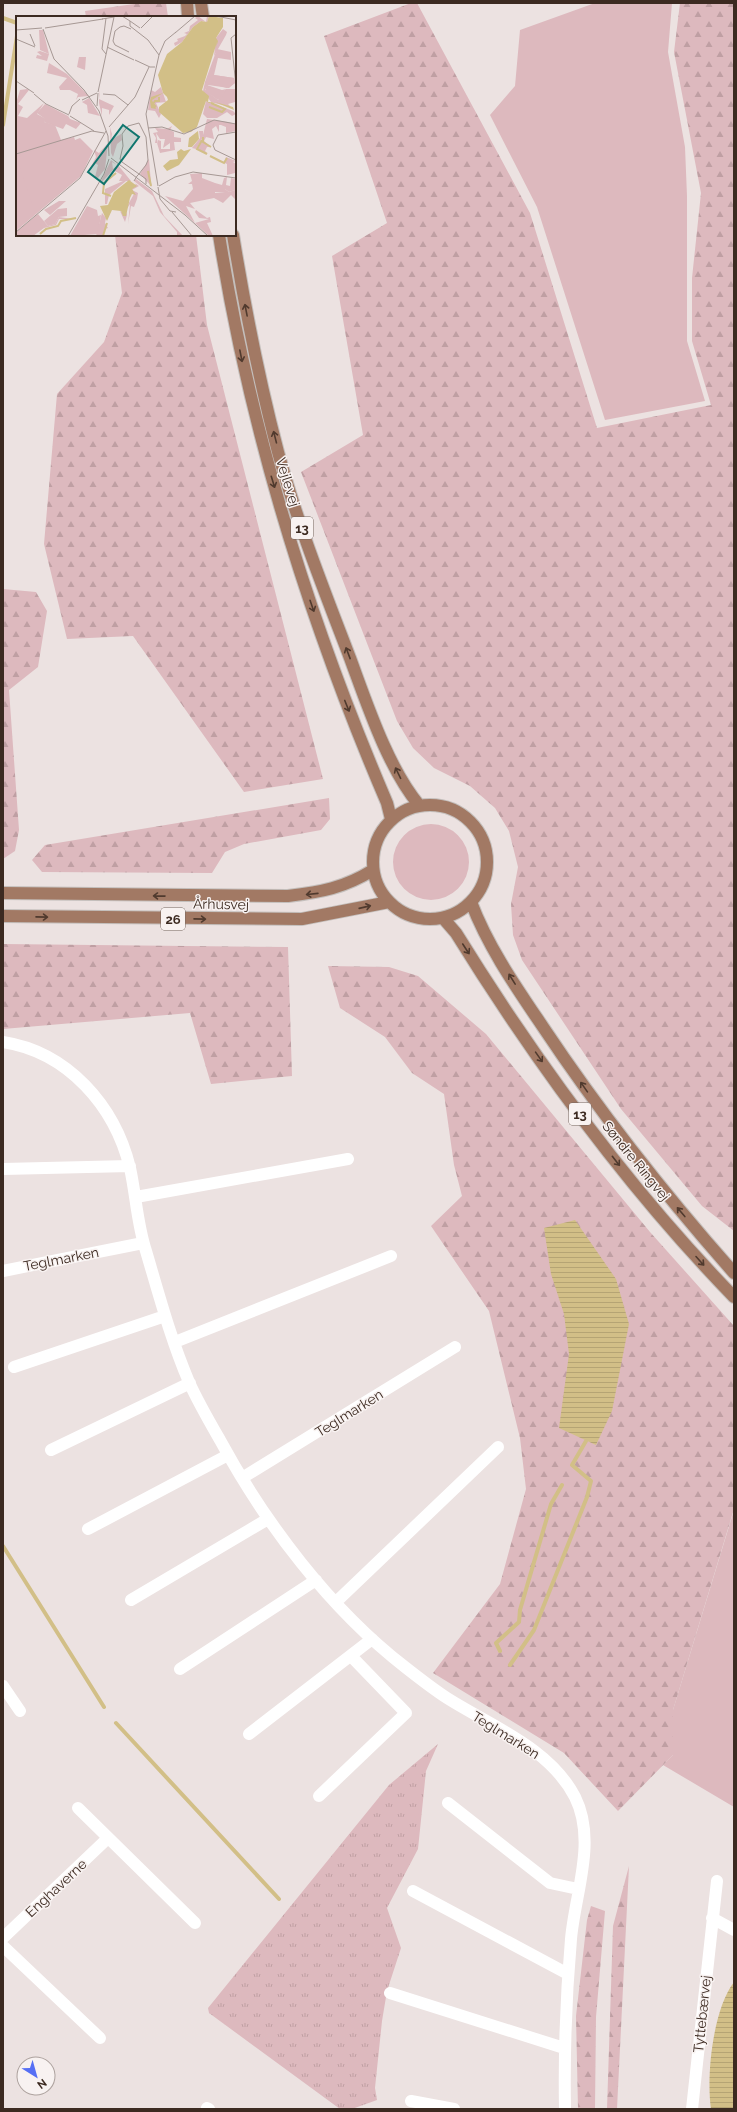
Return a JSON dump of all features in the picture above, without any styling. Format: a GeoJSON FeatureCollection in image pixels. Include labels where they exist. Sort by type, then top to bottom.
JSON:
{"type":"FeatureCollection","features":[{"type":"Feature","properties":{"kind":"main road"},"geometry":{"type":"LineString","coordinates":[[186,3],[188,16]]}},
{"type":"Feature","properties":{"kind":"main road"},"geometry":{"type":"LineString","coordinates":[[201,3],[203,16]]}},
{"type":"Feature","properties":{"kind":"main road","name":"Vejlevej"},"geometry":{"type":"LineString","coordinates":[[219,236],[242,362],[265,457],[298,563],[343,696],[387,803],[391,819]]}},
{"type":"Feature","properties":{"kind":"main road","name":"Vejlevej"},"geometry":{"type":"LineString","coordinates":[[233,236],[260,379],[278,452],[310,553],[386,746],[408,792],[419,805]]}},
{"type":"Feature","properties":{"kind":"main road"},"geometry":{"type":"LineString","coordinates":[[432,804],[451,809],[468,819],[477,829],[483,840],[487,866],[479,891],[471,902],[458,912],[443,918],[428,919],[414,917],[400,911],[388,902],[378,887],[373,870],[372,856],[376,842],[382,830],[391,819],[404,810],[419,805],[432,804]]}},
{"type":"Feature","properties":{"kind":"main road","name":"Århusvej"},"geometry":{"type":"LineString","coordinates":[[3,893],[288,896],[319,893],[340,887],[373,870]]}},
{"type":"Feature","properties":{"kind":"main road","name":"Århusvej"},"geometry":{"type":"LineString","coordinates":[[3,916],[302,920],[388,902]]}},
{"type":"Feature","properties":{"kind":"main road","name":"Søndre Ringvej"},"geometry":{"type":"LineString","coordinates":[[471,902],[490,944],[531,1009],[592,1098],[647,1172],[734,1273]]}},
{"type":"Feature","properties":{"kind":"main road","name":"Søndre Ringvej"},"geometry":{"type":"LineString","coordinates":[[443,918],[456,933],[569,1100],[676,1235],[734,1297]]}},
{"type":"Feature","properties":{"kind":"street","name":"Teglmarken"},"geometry":{"type":"LineString","coordinates":[[3,1042],[41,1053],[70,1071],[88,1087],[104,1108],[120,1135],[130,1166],[143,1243],[165,1316],[190,1383],[228,1455],[268,1519],[316,1580],[372,1639],[403,1665],[445,1696],[541,1755],[562,1777],[575,1798],[582,1820],[585,1846],[571,1936],[568,1974],[564,2048],[565,2109]]}},
{"type":"Feature","properties":{"kind":"street"},"geometry":{"type":"LineString","coordinates":[[136,1197],[348,1159]]}},
{"type":"Feature","properties":{"kind":"street"},"geometry":{"type":"LineString","coordinates":[[3,1170],[130,1166]]}},
{"type":"Feature","properties":{"kind":"street","name":"Teglmarken"},"geometry":{"type":"LineString","coordinates":[[3,1271],[143,1243]]}},
{"type":"Feature","properties":{"kind":"street"},"geometry":{"type":"LineString","coordinates":[[175,1342],[391,1256]]}},
{"type":"Feature","properties":{"kind":"street"},"geometry":{"type":"LineString","coordinates":[[14,1367],[165,1316]]}},
{"type":"Feature","properties":{"kind":"street","name":"Teglmarken"},"geometry":{"type":"LineString","coordinates":[[242,1478],[455,1347]]}},
{"type":"Feature","properties":{"kind":"street"},"geometry":{"type":"LineString","coordinates":[[51,1450],[190,1383]]}},
{"type":"Feature","properties":{"kind":"street"},"geometry":{"type":"LineString","coordinates":[[336,1602],[498,1448]]}},
{"type":"Feature","properties":{"kind":"street"},"geometry":{"type":"LineString","coordinates":[[88,1529],[228,1455]]}},
{"type":"Feature","properties":{"kind":"street"},"geometry":{"type":"LineString","coordinates":[[131,1600],[268,1519]]}},
{"type":"Feature","properties":{"kind":"street"},"geometry":{"type":"LineString","coordinates":[[180,1669],[316,1580]]}},
{"type":"Feature","properties":{"kind":"street"},"geometry":{"type":"LineString","coordinates":[[250,1734],[372,1639]]}},
{"type":"Feature","properties":{"kind":"street"},"geometry":{"type":"LineString","coordinates":[[319,1796],[406,1713],[351,1656]]}},
{"type":"Feature","properties":{"kind":"street"},"geometry":{"type":"LineString","coordinates":[[3,1686],[20,1711]]}},
{"type":"Feature","properties":{"kind":"street"},"geometry":{"type":"LineString","coordinates":[[448,1803],[550,1883],[578,1889]]}},
{"type":"Feature","properties":{"kind":"street"},"geometry":{"type":"LineString","coordinates":[[78,1808],[195,1923]]}},
{"type":"Feature","properties":{"kind":"street","name":"Enghaverne"},"geometry":{"type":"LineString","coordinates":[[3,1938],[108,1838]]}},
{"type":"Feature","properties":{"kind":"street","name":"Tyttebærvej"},"geometry":{"type":"LineString","coordinates":[[692,2109],[717,1880]]}},
{"type":"Feature","properties":{"kind":"street"},"geometry":{"type":"LineString","coordinates":[[413,1890],[568,1974]]}},
{"type":"Feature","properties":{"kind":"street"},"geometry":{"type":"LineString","coordinates":[[712,1918],[734,1930]]}},
{"type":"Feature","properties":{"kind":"street"},"geometry":{"type":"LineString","coordinates":[[3,1946],[100,2038]]}},
{"type":"Feature","properties":{"kind":"street"},"geometry":{"type":"LineString","coordinates":[[390,1993],[564,2048]]}},
{"type":"Feature","properties":{"kind":"street"},"geometry":{"type":"LineString","coordinates":[[411,2101],[454,2109]]}},
{"type":"Feature","properties":{"kind":"green space"},"geometry":{"type":"Polygon","coordinates":[[[141,3],[166,3],[168,16],[86,16],[85,11],[141,3]]]}},
{"type":"Feature","properties":{"kind":"green space"},"geometry":{"type":"Polygon","coordinates":[[[411,3],[417,3],[530,213],[597,428],[711,405],[692,341],[692,278],[701,193],[674,52],[680,3],[734,3],[734,1231],[702,1206],[621,1109],[522,960],[513,935],[511,904],[518,867],[509,831],[495,808],[470,786],[434,768],[413,748],[397,721],[301,472],[363,435],[332,256],[387,223],[324,36],[411,3]]]}},
{"type":"Feature","properties":{"kind":"green space"},"geometry":{"type":"Polygon","coordinates":[[[595,3],[672,3],[668,52],[685,147],[687,196],[687,341],[705,401],[605,420],[537,207],[490,115],[515,86],[520,30],[595,3]]]}},
{"type":"Feature","properties":{"kind":"green space"},"geometry":{"type":"Polygon","coordinates":[[[115,236],[196,236],[207,325],[323,779],[244,792],[133,636],[67,639],[44,544],[57,394],[104,342],[122,293],[115,236]]]}},
{"type":"Feature","properties":{"kind":"green space"},"geometry":{"type":"Polygon","coordinates":[[[3,589],[36,592],[47,611],[38,667],[9,690],[19,830],[15,851],[3,859],[3,589]]]}},
{"type":"Feature","properties":{"kind":"green space"},"geometry":{"type":"Polygon","coordinates":[[[329,798],[330,819],[321,830],[244,844],[225,852],[212,873],[42,872],[32,860],[45,845],[329,798]]]}},
{"type":"Feature","properties":{"kind":"green space"},"geometry":{"type":"Polygon","coordinates":[[[431,824],[445,827],[458,835],[466,848],[469,862],[466,876],[458,889],[445,897],[431,900],[417,897],[404,889],[396,876],[393,862],[396,848],[404,835],[417,827],[431,824]]]}},
{"type":"Feature","properties":{"kind":"green space"},"geometry":{"type":"Polygon","coordinates":[[[3,944],[288,947],[292,1076],[211,1084],[190,1013],[3,1029],[3,944]]]}},
{"type":"Feature","properties":{"kind":"green space"},"geometry":{"type":"Polygon","coordinates":[[[328,966],[389,967],[418,976],[486,1034],[650,1232],[734,1326],[734,1509],[673,1710],[673,1755],[618,1811],[564,1753],[433,1673],[500,1584],[526,1489],[520,1438],[489,1311],[431,1226],[462,1196],[454,1165],[444,1094],[412,1073],[385,1037],[340,1008],[328,966]]]}},
{"type":"Feature","properties":{"kind":"green space"},"geometry":{"type":"Polygon","coordinates":[[[734,1510],[734,1807],[663,1765],[673,1755],[673,1710],[734,1510]]]}},
{"type":"Feature","properties":{"kind":"green space"},"geometry":{"type":"Polygon","coordinates":[[[438,1744],[426,1771],[418,1849],[387,1908],[401,1948],[387,1991],[382,2021],[375,2088],[377,2100],[352,2109],[340,2109],[209,2013],[208,2008],[389,1785],[438,1744]]]}},
{"type":"Feature","properties":{"kind":"green space"},"geometry":{"type":"Polygon","coordinates":[[[629,1866],[617,2109],[607,2109],[613,1926],[629,1866]]]}},
{"type":"Feature","properties":{"kind":"green space"},"geometry":{"type":"Polygon","coordinates":[[[591,1906],[605,1911],[596,2017],[595,2109],[578,2109],[576,2016],[587,1920],[591,1906]]]}},
{"type":"Feature","properties":{"kind":"shaded area"},"geometry":{"type":"Polygon","coordinates":[[[575,1220],[616,1279],[629,1324],[612,1411],[596,1445],[559,1428],[569,1354],[564,1314],[551,1274],[544,1228],[575,1220]]]}},
{"type":"Feature","properties":{"kind":"shaded area"},"geometry":{"type":"Polygon","coordinates":[[[734,1982],[734,2109],[711,2109],[711,2061],[716,2025],[727,1994],[734,1982]]]}},
{"type":"Feature","properties":{"kind":"waterway"},"geometry":{"type":"LineString","coordinates":[[3,18],[16,23]]}},
{"type":"Feature","properties":{"kind":"waterway"},"geometry":{"type":"LineString","coordinates":[[3,125],[16,42]]}},
{"type":"Feature","properties":{"kind":"waterway"},"geometry":{"type":"LineString","coordinates":[[510,1665],[534,1630],[587,1497],[591,1481],[572,1465],[586,1441]]}},
{"type":"Feature","properties":{"kind":"waterway"},"geometry":{"type":"LineString","coordinates":[[500,1651],[496,1643],[519,1622],[520,1610],[551,1504],[562,1485]]}},
{"type":"Feature","properties":{"kind":"waterway"},"geometry":{"type":"LineString","coordinates":[[3,1546],[104,1707]]}},
{"type":"Feature","properties":{"kind":"waterway"},"geometry":{"type":"LineString","coordinates":[[116,1723],[279,1899]]}}]}
